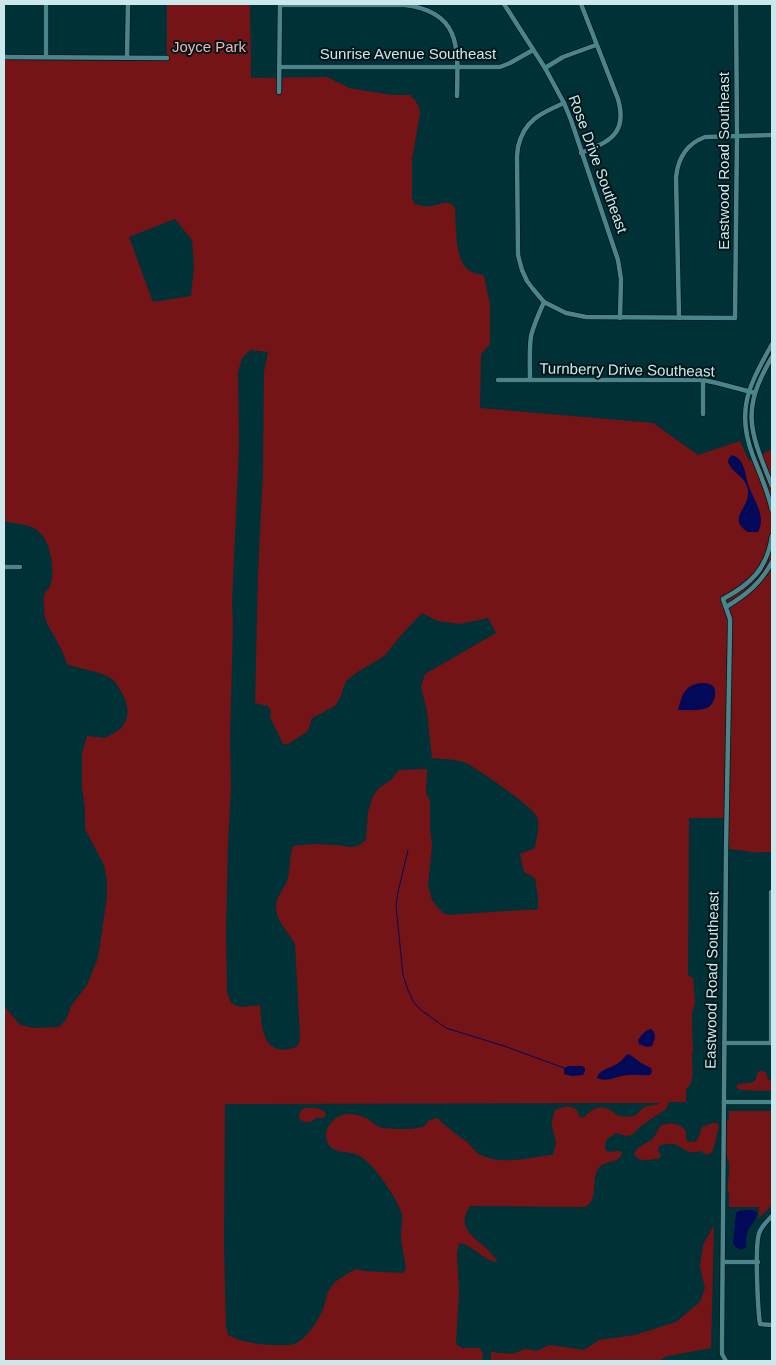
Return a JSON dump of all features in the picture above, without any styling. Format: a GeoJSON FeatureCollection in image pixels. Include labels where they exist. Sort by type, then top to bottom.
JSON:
{"type":"FeatureCollection","features":[{"type":"Feature","properties":{"kind":"street"},"geometry":{"type":"LineString","coordinates":[[46,4],[46,57]]}},
{"type":"Feature","properties":{"kind":"street"},"geometry":{"type":"LineString","coordinates":[[127,58],[128,4]]}},
{"type":"Feature","properties":{"kind":"street"},"geometry":{"type":"LineString","coordinates":[[279,92],[280,4],[405,4],[421,7],[436,14],[443,20],[452,34],[457,51],[457,96]]}},
{"type":"Feature","properties":{"kind":"street","name":"Rose Drive Southeast"},"geometry":{"type":"LineString","coordinates":[[504,4],[545,68],[571,120],[618,260],[620,318]]}},
{"type":"Feature","properties":{"kind":"street"},"geometry":{"type":"LineString","coordinates":[[581,4],[618,99],[621,113],[616,131],[609,141],[581,154]]}},
{"type":"Feature","properties":{"kind":"street","name":"Eastwood Road Southeast"},"geometry":{"type":"LineString","coordinates":[[679,318],[735,318],[736,4]]}},
{"type":"Feature","properties":{"kind":"street"},"geometry":{"type":"LineString","coordinates":[[545,68],[563,57],[596,45]]}},
{"type":"Feature","properties":{"kind":"street","name":"Sunrise Avenue Southeast"},"geometry":{"type":"LineString","coordinates":[[280,67],[500,66],[510,63],[533,50]]}},
{"type":"Feature","properties":{"kind":"street"},"geometry":{"type":"LineString","coordinates":[[4,57],[167,58]]}},
{"type":"Feature","properties":{"kind":"street"},"geometry":{"type":"LineString","coordinates":[[564,103],[542,113],[528,124],[520,140],[517,156],[518,249],[527,281],[533,290],[544,302],[576,316],[679,318],[676,177],[677,168],[684,151],[696,140],[705,137],[772,135]]}},
{"type":"Feature","properties":{"kind":"street"},"geometry":{"type":"LineString","coordinates":[[530,380],[531,336],[544,302]]}},
{"type":"Feature","properties":{"kind":"street"},"geometry":{"type":"LineString","coordinates":[[772,344],[756,372],[749,391],[745,413],[747,436],[767,489],[772,510]]}},
{"type":"Feature","properties":{"kind":"street"},"geometry":{"type":"LineString","coordinates":[[772,357],[755,393],[751,417],[754,440],[772,486]]}},
{"type":"Feature","properties":{"kind":"street","name":"Turnberry Drive Southeast"},"geometry":{"type":"LineString","coordinates":[[498,380],[703,380],[755,393]]}},
{"type":"Feature","properties":{"kind":"street"},"geometry":{"type":"LineString","coordinates":[[703,380],[703,414]]}},
{"type":"Feature","properties":{"kind":"street","name":"Eastwood Road Southeast"},"geometry":{"type":"LineString","coordinates":[[726,1361],[722,1354],[730,619],[723,599],[744,587],[755,576],[766,558],[772,536]]}},
{"type":"Feature","properties":{"kind":"street"},"geometry":{"type":"LineString","coordinates":[[726,606],[751,590],[762,579],[772,562]]}},
{"type":"Feature","properties":{"kind":"street"},"geometry":{"type":"LineString","coordinates":[[4,567],[20,568]]}},
{"type":"Feature","properties":{"kind":"street"},"geometry":{"type":"LineString","coordinates":[[724,1043],[772,1043],[772,892]]}},
{"type":"Feature","properties":{"kind":"street"},"geometry":{"type":"LineString","coordinates":[[724,1102],[772,1102]]}},
{"type":"Feature","properties":{"kind":"street"},"geometry":{"type":"LineString","coordinates":[[772,1216],[760,1230],[758,1236],[758,1310],[760,1324],[772,1325]]}},
{"type":"Feature","properties":{"kind":"street"},"geometry":{"type":"LineString","coordinates":[[723,1262],[758,1262]]}},
{"type":"Feature","properties":{"kind":"green space","name":"Joyce Park"},"geometry":{"type":"Polygon","coordinates":[[[167,4],[250,4],[251,78],[327,77],[349,88],[392,95],[410,95],[415,100],[420,114],[412,159],[412,199],[415,204],[422,206],[442,203],[453,205],[455,208],[457,240],[462,263],[468,270],[484,276],[490,304],[490,344],[481,354],[480,408],[653,423],[698,455],[740,441],[749,461],[772,449],[772,852],[726,849],[727,818],[689,818],[688,975],[693,978],[695,1003],[692,1014],[693,1075],[686,1089],[686,1102],[669,1102],[666,1109],[641,1126],[632,1135],[626,1136],[616,1133],[606,1140],[605,1148],[607,1152],[620,1151],[622,1153],[620,1157],[603,1165],[597,1171],[592,1200],[585,1207],[470,1206],[466,1214],[466,1227],[498,1262],[487,1259],[465,1244],[459,1243],[457,1253],[459,1293],[456,1344],[462,1348],[480,1348],[483,1354],[482,1360],[4,1361],[4,1006],[20,1025],[34,1028],[59,1027],[66,1020],[71,1006],[87,985],[98,958],[107,897],[107,880],[104,865],[85,829],[82,754],[87,736],[105,738],[114,733],[125,722],[128,713],[124,697],[113,680],[107,676],[67,664],[48,625],[44,612],[44,595],[51,585],[52,560],[44,538],[34,528],[4,521],[4,60],[167,61],[167,4]],[[175,219],[129,237],[153,302],[191,296],[194,266],[192,240],[175,219]],[[250,350],[242,358],[238,372],[239,445],[232,603],[231,788],[226,931],[227,992],[231,1003],[239,1007],[260,1005],[263,1032],[266,1040],[277,1049],[285,1050],[296,1047],[300,1036],[295,944],[280,922],[276,904],[288,877],[293,846],[314,844],[358,846],[366,840],[368,812],[373,796],[379,788],[391,780],[399,770],[427,769],[426,793],[430,801],[432,846],[428,885],[432,900],[438,908],[443,913],[450,915],[534,910],[538,909],[535,878],[524,872],[520,854],[535,848],[539,824],[537,817],[525,804],[473,767],[459,761],[432,758],[427,711],[421,687],[425,674],[496,633],[488,618],[460,624],[438,621],[422,613],[384,656],[346,681],[335,706],[312,718],[308,731],[288,744],[283,744],[270,717],[271,711],[268,706],[255,703],[263,471],[264,372],[268,352],[250,350]],[[660,1103],[225,1104],[224,1244],[226,1327],[228,1335],[259,1344],[291,1345],[297,1343],[312,1328],[321,1314],[329,1289],[346,1275],[356,1269],[403,1273],[406,1269],[401,1239],[402,1216],[391,1192],[378,1173],[364,1159],[358,1155],[334,1149],[328,1143],[326,1133],[330,1124],[338,1117],[348,1114],[355,1115],[368,1119],[379,1127],[390,1129],[424,1127],[429,1120],[437,1118],[479,1154],[498,1160],[517,1160],[553,1155],[556,1142],[552,1120],[555,1110],[571,1107],[577,1110],[579,1116],[583,1118],[592,1110],[603,1107],[619,1116],[628,1117],[636,1115],[647,1106],[660,1103]]]}},
{"type":"Feature","properties":{"kind":"green space"},"geometry":{"type":"Polygon","coordinates":[[[758,1072],[766,1072],[767,1077],[772,1081],[772,1091],[740,1090],[736,1087],[738,1084],[755,1081],[758,1072]]]}},
{"type":"Feature","properties":{"kind":"green space"},"geometry":{"type":"Polygon","coordinates":[[[304,1108],[317,1108],[325,1112],[326,1116],[316,1118],[312,1122],[305,1122],[299,1119],[300,1112],[304,1108]]]}},
{"type":"Feature","properties":{"kind":"green space"},"geometry":{"type":"Polygon","coordinates":[[[729,1111],[772,1111],[772,1205],[759,1218],[759,1207],[729,1207],[729,1161],[725,1153],[724,1140],[729,1111]]]}},
{"type":"Feature","properties":{"kind":"green space"},"geometry":{"type":"Polygon","coordinates":[[[671,1123],[681,1126],[686,1131],[688,1142],[694,1142],[698,1139],[702,1127],[718,1123],[719,1127],[712,1152],[708,1154],[700,1151],[689,1151],[672,1144],[659,1146],[660,1158],[641,1160],[634,1153],[638,1148],[653,1139],[661,1125],[671,1123]]]}},
{"type":"Feature","properties":{"kind":"green space"},"geometry":{"type":"Polygon","coordinates":[[[714,1225],[711,1348],[668,1356],[658,1361],[491,1361],[491,1352],[512,1354],[525,1349],[537,1351],[549,1345],[584,1350],[599,1340],[635,1335],[676,1322],[700,1302],[705,1288],[700,1267],[703,1245],[714,1225]]]}},
{"type":"Feature","properties":{"kind":"shaded area"},"geometry":{"type":"Polygon","coordinates":[[[732,455],[738,458],[742,464],[758,508],[761,520],[758,532],[748,532],[739,523],[740,514],[747,499],[748,488],[728,462],[732,455]]]}},
{"type":"Feature","properties":{"kind":"shaded area"},"geometry":{"type":"Polygon","coordinates":[[[701,683],[713,686],[715,695],[712,704],[700,710],[678,710],[687,689],[701,683]]]}},
{"type":"Feature","properties":{"kind":"shaded area"},"geometry":{"type":"Polygon","coordinates":[[[651,1029],[654,1032],[655,1038],[652,1046],[647,1047],[639,1044],[638,1040],[641,1036],[651,1029]]]}},
{"type":"Feature","properties":{"kind":"shaded area"},"geometry":{"type":"Polygon","coordinates":[[[629,1054],[651,1068],[652,1072],[650,1075],[625,1075],[605,1080],[597,1078],[602,1071],[618,1063],[629,1054]]]}},
{"type":"Feature","properties":{"kind":"shaded area"},"geometry":{"type":"Polygon","coordinates":[[[582,1066],[585,1068],[585,1071],[583,1075],[572,1076],[564,1074],[564,1068],[582,1066]]]}},
{"type":"Feature","properties":{"kind":"shaded area"},"geometry":{"type":"Polygon","coordinates":[[[753,1210],[757,1212],[757,1215],[747,1233],[746,1248],[740,1249],[733,1243],[736,1213],[753,1210]]]}},
{"type":"Feature","properties":{"kind":"waterway"},"geometry":{"type":"LineString","coordinates":[[408,850],[396,906],[403,975],[414,1003],[446,1028],[504,1046],[564,1068]]}}]}
